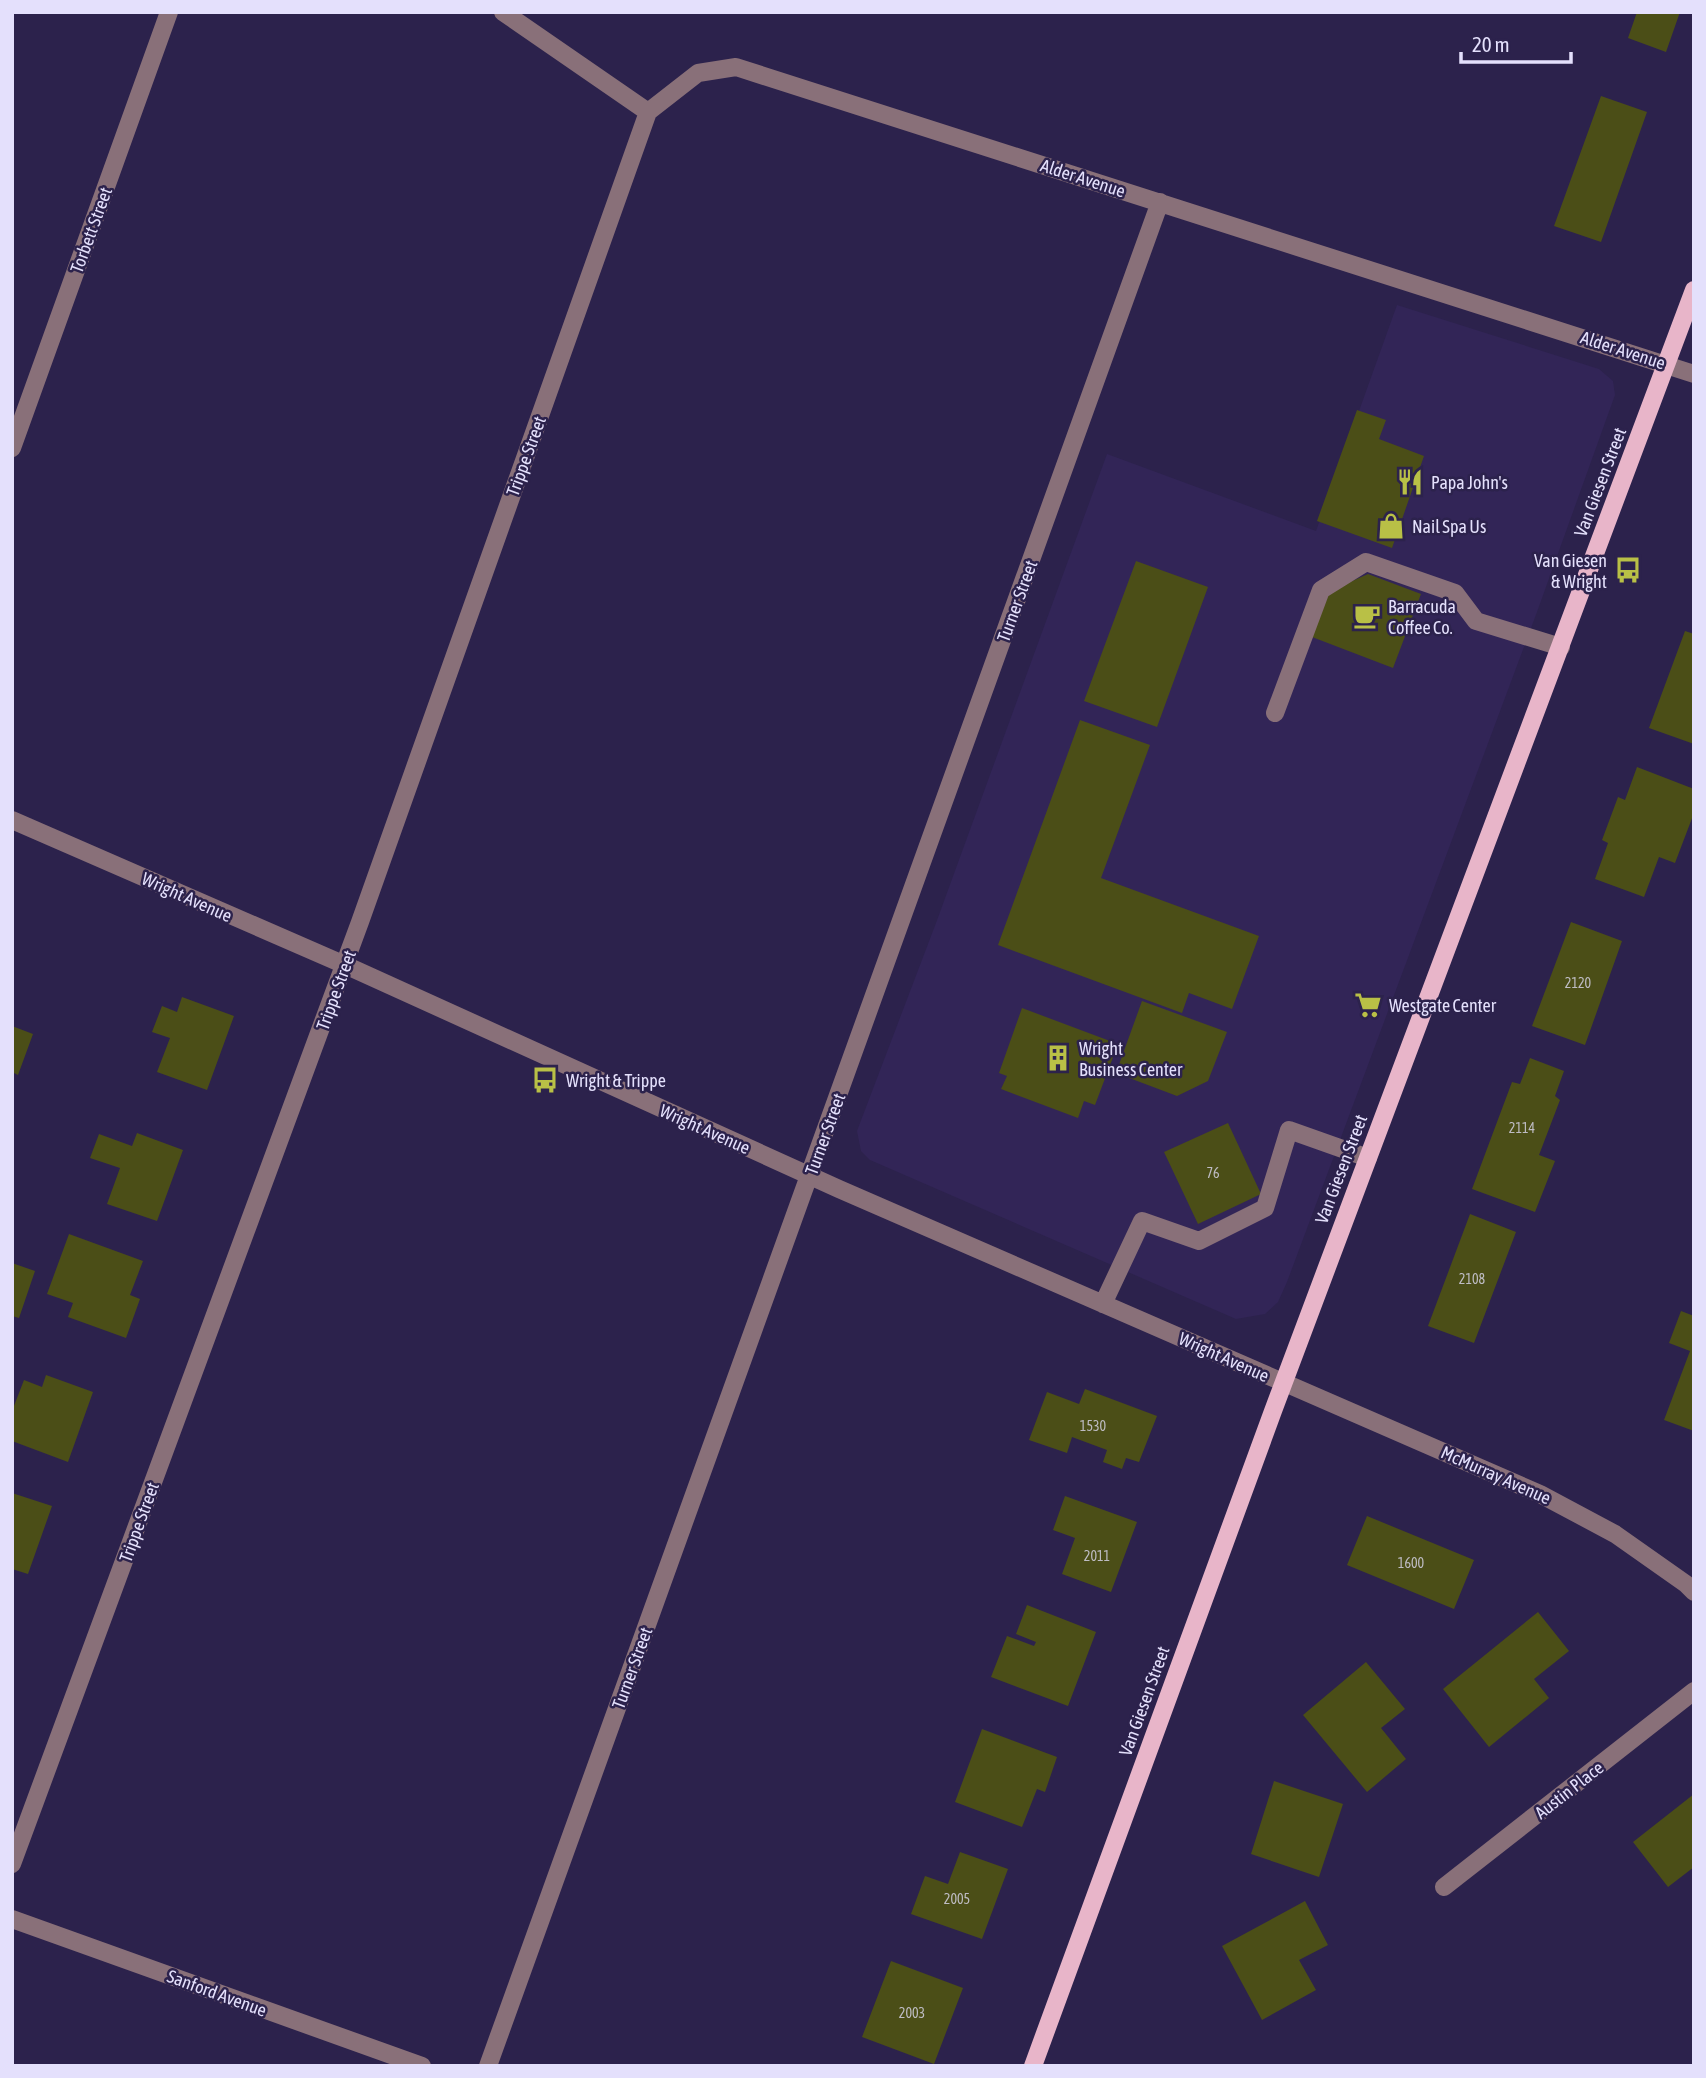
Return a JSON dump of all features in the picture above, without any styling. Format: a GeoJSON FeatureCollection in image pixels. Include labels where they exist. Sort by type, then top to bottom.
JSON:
{"type":"FeatureCollection","features":[{"type":"Feature","properties":{"kind":"main road","name":"Van Giesen Street"},"geometry":{"type":"LineString","coordinates":[[1032,2066],[1284,1383],[1694,289]]}},
{"type":"Feature","properties":{"kind":"street","name":"Torbett Street"},"geometry":{"type":"LineString","coordinates":[[12,448],[169,12]]}},
{"type":"Feature","properties":{"kind":"street"},"geometry":{"type":"LineString","coordinates":[[503,12],[648,112]]}},
{"type":"Feature","properties":{"kind":"street","name":"Alder Avenue"},"geometry":{"type":"LineString","coordinates":[[648,112],[698,73],[736,67],[1694,374]]}},
{"type":"Feature","properties":{"kind":"street","name":"Trippe Street"},"geometry":{"type":"LineString","coordinates":[[12,1864],[345,965],[648,112]]}},
{"type":"Feature","properties":{"kind":"street","name":"Turner Street"},"geometry":{"type":"LineString","coordinates":[[488,2066],[1160,202]]}},
{"type":"Feature","properties":{"kind":"street"},"geometry":{"type":"LineString","coordinates":[[1275,713],[1321,590],[1366,562],[1455,593],[1476,621],[1561,647]]}},
{"type":"Feature","properties":{"kind":"street","name":"Wright Avenue"},"geometry":{"type":"LineString","coordinates":[[12,820],[345,965],[810,1177],[1284,1383]]}},
{"type":"Feature","properties":{"kind":"street"},"geometry":{"type":"LineString","coordinates":[[1103,1304],[1142,1220],[1199,1241],[1265,1208],[1289,1130],[1368,1158]]}},
{"type":"Feature","properties":{"kind":"street","name":"McMurray Avenue"},"geometry":{"type":"LineString","coordinates":[[1284,1383],[1540,1493],[1615,1534],[1694,1592]]}},
{"type":"Feature","properties":{"kind":"street","name":"Austin Place"},"geometry":{"type":"LineString","coordinates":[[1444,1887],[1694,1691]]}},
{"type":"Feature","properties":{"kind":"street","name":"Sanford Avenue"},"geometry":{"type":"LineString","coordinates":[[12,1919],[422,2066]]}},
{"type":"Feature","properties":{"kind":"shaded area"},"geometry":{"type":"Polygon","coordinates":[[[1397,305],[1599,369],[1613,381],[1615,395],[1537,612],[1287,1282],[1278,1302],[1265,1314],[1236,1319],[870,1160],[861,1151],[857,1131],[1107,454],[1316,531],[1397,305]]]}},
{"type":"Feature","properties":{"kind":"building"},"geometry":{"type":"Polygon","coordinates":[[[1637,12],[1680,12],[1666,52],[1628,38],[1637,12]]]}},
{"type":"Feature","properties":{"kind":"building"},"geometry":{"type":"Polygon","coordinates":[[[1601,96],[1647,112],[1601,242],[1554,226],[1601,96]]]}},
{"type":"Feature","properties":{"kind":"building"},"geometry":{"type":"Polygon","coordinates":[[[1357,410],[1386,420],[1379,439],[1424,456],[1392,548],[1317,521],[1357,410]]]}},
{"type":"Feature","properties":{"kind":"building"},"geometry":{"type":"Polygon","coordinates":[[[1136,561],[1208,587],[1157,727],[1084,701],[1136,561]]]}},
{"type":"Feature","properties":{"kind":"building","name":"Barracuda Coffee Co."},"geometry":{"type":"Polygon","coordinates":[[[1368,574],[1421,594],[1393,668],[1312,637],[1330,591],[1368,574]]]}},
{"type":"Feature","properties":{"kind":"building"},"geometry":{"type":"Polygon","coordinates":[[[1685,631],[1694,634],[1694,744],[1649,728],[1685,631]]]}},
{"type":"Feature","properties":{"kind":"building"},"geometry":{"type":"Polygon","coordinates":[[[1080,720],[1150,745],[1101,878],[1259,936],[1232,1009],[1189,993],[1182,1013],[998,945],[1080,720]]]}},
{"type":"Feature","properties":{"kind":"building"},"geometry":{"type":"Polygon","coordinates":[[[1637,767],[1694,789],[1694,813],[1675,863],[1659,857],[1644,897],[1595,879],[1608,843],[1602,840],[1618,797],[1625,800],[1637,767]]]}},
{"type":"Feature","properties":{"kind":"building"},"geometry":{"type":"Polygon","coordinates":[[[1571,922],[1622,941],[1585,1045],[1532,1026],[1571,922]]]}},
{"type":"Feature","properties":{"kind":"building"},"geometry":{"type":"Polygon","coordinates":[[[182,997],[234,1016],[207,1090],[157,1072],[170,1038],[152,1032],[162,1006],[177,1012],[182,997]]]}},
{"type":"Feature","properties":{"kind":"building"},"geometry":{"type":"Polygon","coordinates":[[[1142,1001],[1227,1032],[1208,1081],[1177,1096],[1116,1073],[1142,1001]]]}},
{"type":"Feature","properties":{"kind":"building","name":"Wright Business Center"},"geometry":{"type":"Polygon","coordinates":[[[1022,1008],[1118,1044],[1095,1105],[1084,1101],[1078,1118],[1001,1089],[1007,1076],[999,1073],[1022,1008]]]}},
{"type":"Feature","properties":{"kind":"building"},"geometry":{"type":"Polygon","coordinates":[[[12,1026],[33,1034],[18,1075],[12,1072],[12,1026]]]}},
{"type":"Feature","properties":{"kind":"building"},"geometry":{"type":"Polygon","coordinates":[[[1530,1058],[1564,1071],[1555,1096],[1560,1100],[1539,1155],[1555,1161],[1535,1212],[1472,1189],[1512,1082],[1520,1084],[1530,1058]]]}},
{"type":"Feature","properties":{"kind":"building"},"geometry":{"type":"Polygon","coordinates":[[[1228,1123],[1261,1194],[1198,1224],[1164,1152],[1228,1123]]]}},
{"type":"Feature","properties":{"kind":"building"},"geometry":{"type":"Polygon","coordinates":[[[137,1133],[183,1150],[157,1221],[107,1204],[120,1168],[90,1158],[99,1134],[132,1146],[137,1133]]]}},
{"type":"Feature","properties":{"kind":"building"},"geometry":{"type":"Polygon","coordinates":[[[1470,1214],[1516,1232],[1474,1343],[1428,1326],[1470,1214]]]}},
{"type":"Feature","properties":{"kind":"building"},"geometry":{"type":"Polygon","coordinates":[[[69,1234],[143,1261],[130,1295],[140,1299],[126,1338],[68,1317],[73,1303],[47,1294],[69,1234]]]}},
{"type":"Feature","properties":{"kind":"building"},"geometry":{"type":"Polygon","coordinates":[[[12,1263],[35,1271],[19,1318],[12,1316],[12,1263]]]}},
{"type":"Feature","properties":{"kind":"building"},"geometry":{"type":"Polygon","coordinates":[[[1681,1311],[1694,1316],[1694,1431],[1664,1420],[1690,1351],[1669,1343],[1681,1311]]]}},
{"type":"Feature","properties":{"kind":"building"},"geometry":{"type":"Polygon","coordinates":[[[46,1375],[93,1392],[68,1462],[12,1441],[12,1411],[24,1380],[42,1387],[46,1375]]]}},
{"type":"Feature","properties":{"kind":"building"},"geometry":{"type":"Polygon","coordinates":[[[1085,1389],[1157,1416],[1139,1462],[1126,1458],[1122,1469],[1103,1462],[1107,1450],[1072,1437],[1067,1453],[1029,1440],[1047,1392],[1079,1404],[1085,1389]]]}},
{"type":"Feature","properties":{"kind":"building"},"geometry":{"type":"Polygon","coordinates":[[[12,1493],[52,1506],[28,1574],[12,1569],[12,1493]]]}},
{"type":"Feature","properties":{"kind":"building"},"geometry":{"type":"Polygon","coordinates":[[[1065,1496],[1137,1522],[1111,1592],[1062,1574],[1075,1538],[1053,1530],[1065,1496]]]}},
{"type":"Feature","properties":{"kind":"building"},"geometry":{"type":"Polygon","coordinates":[[[1367,1516],[1474,1560],[1454,1609],[1347,1565],[1367,1516]]]}},
{"type":"Feature","properties":{"kind":"building"},"geometry":{"type":"Polygon","coordinates":[[[1027,1605],[1096,1632],[1068,1706],[991,1677],[1007,1636],[1034,1646],[1036,1642],[1016,1634],[1027,1605]]]}},
{"type":"Feature","properties":{"kind":"building"},"geometry":{"type":"Polygon","coordinates":[[[1538,1612],[1569,1651],[1534,1679],[1549,1698],[1489,1747],[1443,1689],[1538,1612]]]}},
{"type":"Feature","properties":{"kind":"building"},"geometry":{"type":"Polygon","coordinates":[[[1366,1662],[1405,1709],[1381,1728],[1406,1759],[1367,1792],[1303,1715],[1366,1662]]]}},
{"type":"Feature","properties":{"kind":"building"},"geometry":{"type":"Polygon","coordinates":[[[982,1729],[1057,1757],[1045,1792],[1037,1789],[1022,1827],[955,1802],[982,1729]]]}},
{"type":"Feature","properties":{"kind":"building"},"geometry":{"type":"Polygon","coordinates":[[[1274,1781],[1343,1804],[1319,1877],[1251,1854],[1274,1781]]]}},
{"type":"Feature","properties":{"kind":"building"},"geometry":{"type":"Polygon","coordinates":[[[1694,1794],[1694,1867],[1668,1887],[1633,1842],[1694,1794]]]}},
{"type":"Feature","properties":{"kind":"building"},"geometry":{"type":"Polygon","coordinates":[[[960,1852],[1008,1869],[982,1939],[911,1914],[925,1876],[948,1884],[960,1852]]]}},
{"type":"Feature","properties":{"kind":"building"},"geometry":{"type":"Polygon","coordinates":[[[1305,1901],[1328,1945],[1299,1960],[1316,1990],[1262,2020],[1222,1946],[1305,1901]]]}},
{"type":"Feature","properties":{"kind":"building"},"geometry":{"type":"Polygon","coordinates":[[[891,1961],[963,1988],[934,2064],[862,2037],[891,1961]]]}},
{"type":"Feature","properties":{"kind":"place","name":"Papa John's"},"geometry":{"type":"Point","coordinates":[1410,482]}},
{"type":"Feature","properties":{"kind":"place","name":"Nail Spa Us"},"geometry":{"type":"Point","coordinates":[1391,526]}},
{"type":"Feature","properties":{"kind":"place","name":"Van Giesen & Wright"},"geometry":{"type":"Point","coordinates":[1628,570]}},
{"type":"Feature","properties":{"kind":"place","name":"Barracuda Coffee Co."},"geometry":{"type":"Point","coordinates":[1367,616]}},
{"type":"Feature","properties":{"kind":"place","name":"Westgate Center"},"geometry":{"type":"Point","coordinates":[1368,1005]}},
{"type":"Feature","properties":{"kind":"place","name":"Wright Business Center"},"geometry":{"type":"Point","coordinates":[1058,1058]}},
{"type":"Feature","properties":{"kind":"place","name":"Wright & Trippe"},"geometry":{"type":"Point","coordinates":[545,1080]}}]}
